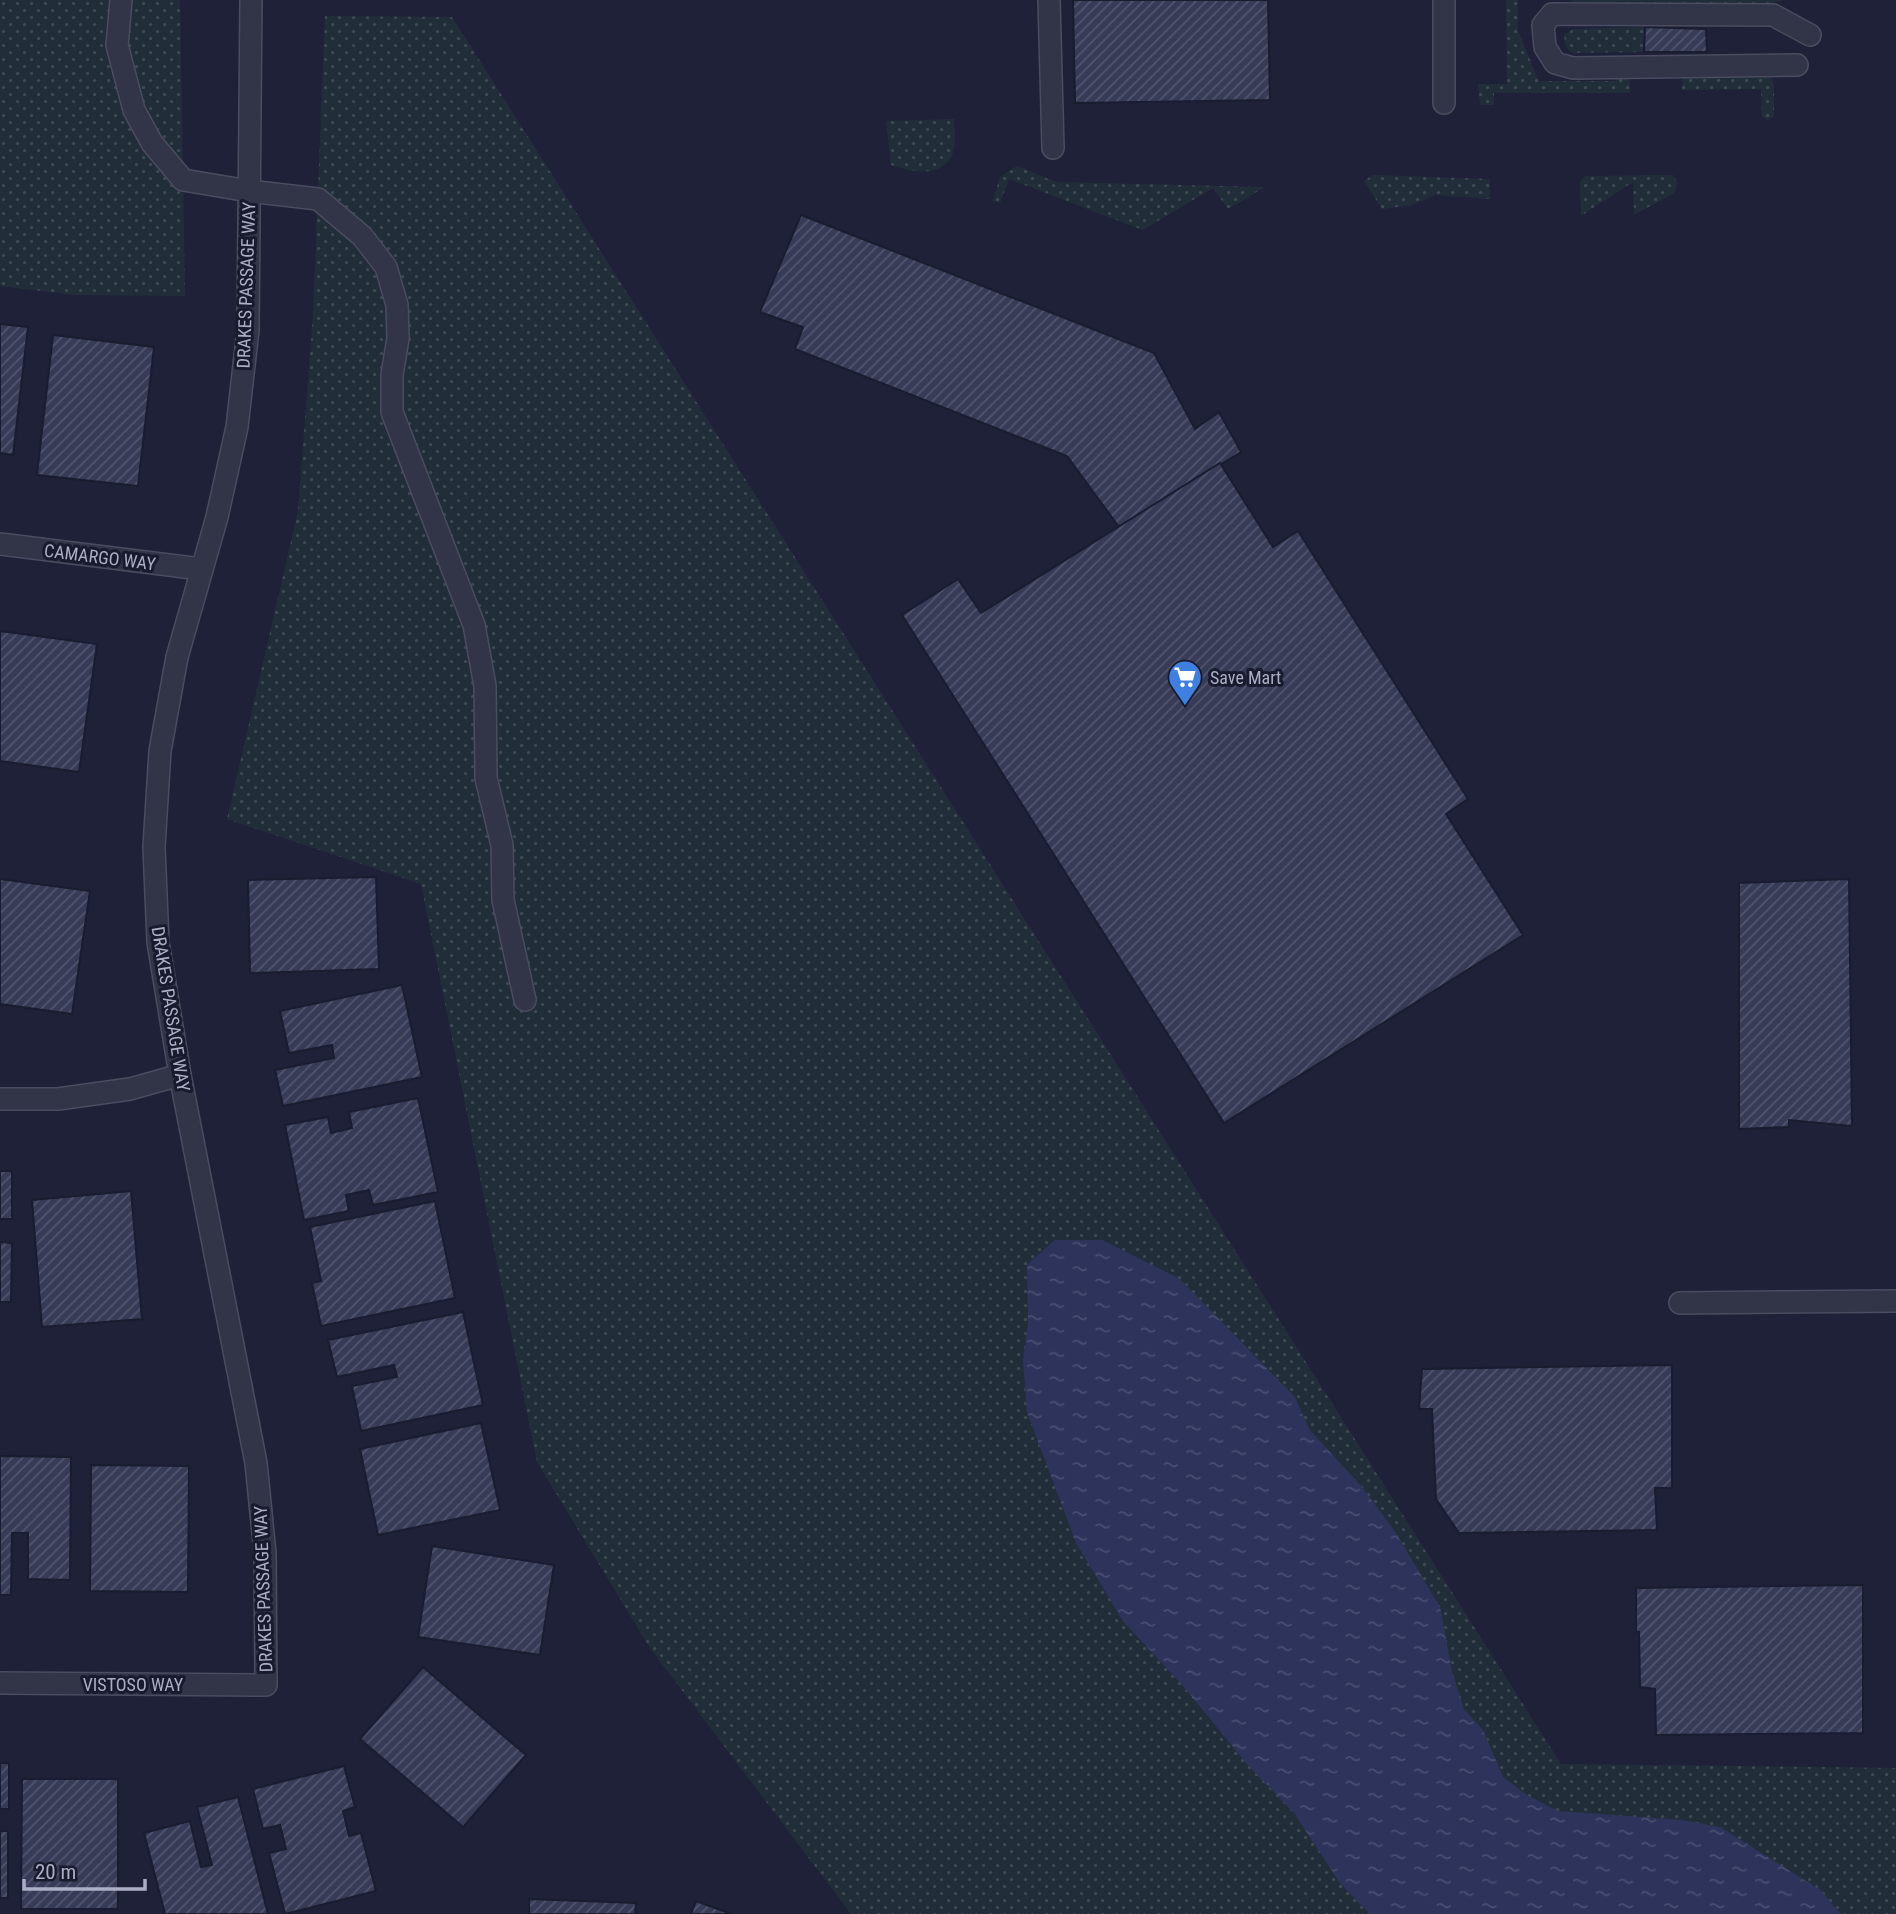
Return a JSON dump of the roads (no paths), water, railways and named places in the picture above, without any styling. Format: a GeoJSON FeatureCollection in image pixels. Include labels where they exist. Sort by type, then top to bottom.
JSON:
{"type":"FeatureCollection","features":[{"type":"Feature","properties":{"kind":"street"},"geometry":{"type":"LineString","coordinates":[[121,0],[117,45],[134,110],[152,143],[183,180],[317,199],[362,236],[386,267],[397,305],[398,338],[392,375],[392,412],[474,625],[485,686],[486,778],[502,845],[503,900],[525,1000]]}},
{"type":"Feature","properties":{"kind":"street","name":"DRAKES PASSAGE WAY"},"geometry":{"type":"LineString","coordinates":[[251,0],[248,330],[237,427],[216,517],[177,657],[160,751],[154,847],[158,942],[180,1075],[256,1463],[265,1553],[266,1685]]}},
{"type":"Feature","properties":{"kind":"street"},"geometry":{"type":"LineString","coordinates":[[1049,0],[1053,148]]}},
{"type":"Feature","properties":{"kind":"street"},"geometry":{"type":"LineString","coordinates":[[1444,0],[1444,103]]}},
{"type":"Feature","properties":{"kind":"street"},"geometry":{"type":"LineString","coordinates":[[1797,65],[1573,68],[1555,63],[1545,47],[1544,25],[1552,14],[1773,15],[1810,35]]}},
{"type":"Feature","properties":{"kind":"street","name":"CAMARGO WAY"},"geometry":{"type":"LineString","coordinates":[[0,544],[201,569]]}},
{"type":"Feature","properties":{"kind":"street"},"geometry":{"type":"LineString","coordinates":[[0,1099],[58,1099],[130,1089],[180,1075]]}},
{"type":"Feature","properties":{"kind":"street"},"geometry":{"type":"LineString","coordinates":[[1680,1303],[1896,1301]]}},
{"type":"Feature","properties":{"kind":"street","name":"VISTOSO WAY"},"geometry":{"type":"LineString","coordinates":[[0,1683],[266,1685]]}},
{"type":"Feature","properties":{"kind":"water"},"geometry":{"type":"Polygon","coordinates":[[[1055,1240],[1102,1240],[1180,1279],[1295,1397],[1309,1429],[1362,1487],[1394,1530],[1440,1607],[1452,1671],[1464,1709],[1483,1730],[1503,1777],[1527,1795],[1558,1811],[1682,1820],[1720,1827],[1822,1891],[1840,1914],[1370,1914],[1340,1883],[1294,1813],[1247,1764],[1184,1687],[1123,1621],[1076,1543],[1027,1412],[1023,1360],[1028,1323],[1027,1265],[1055,1240]]]}},
{"type":"Feature","properties":{"kind":"place","name":"Save Mart"},"geometry":{"type":"Point","coordinates":[1185,707]}}]}
